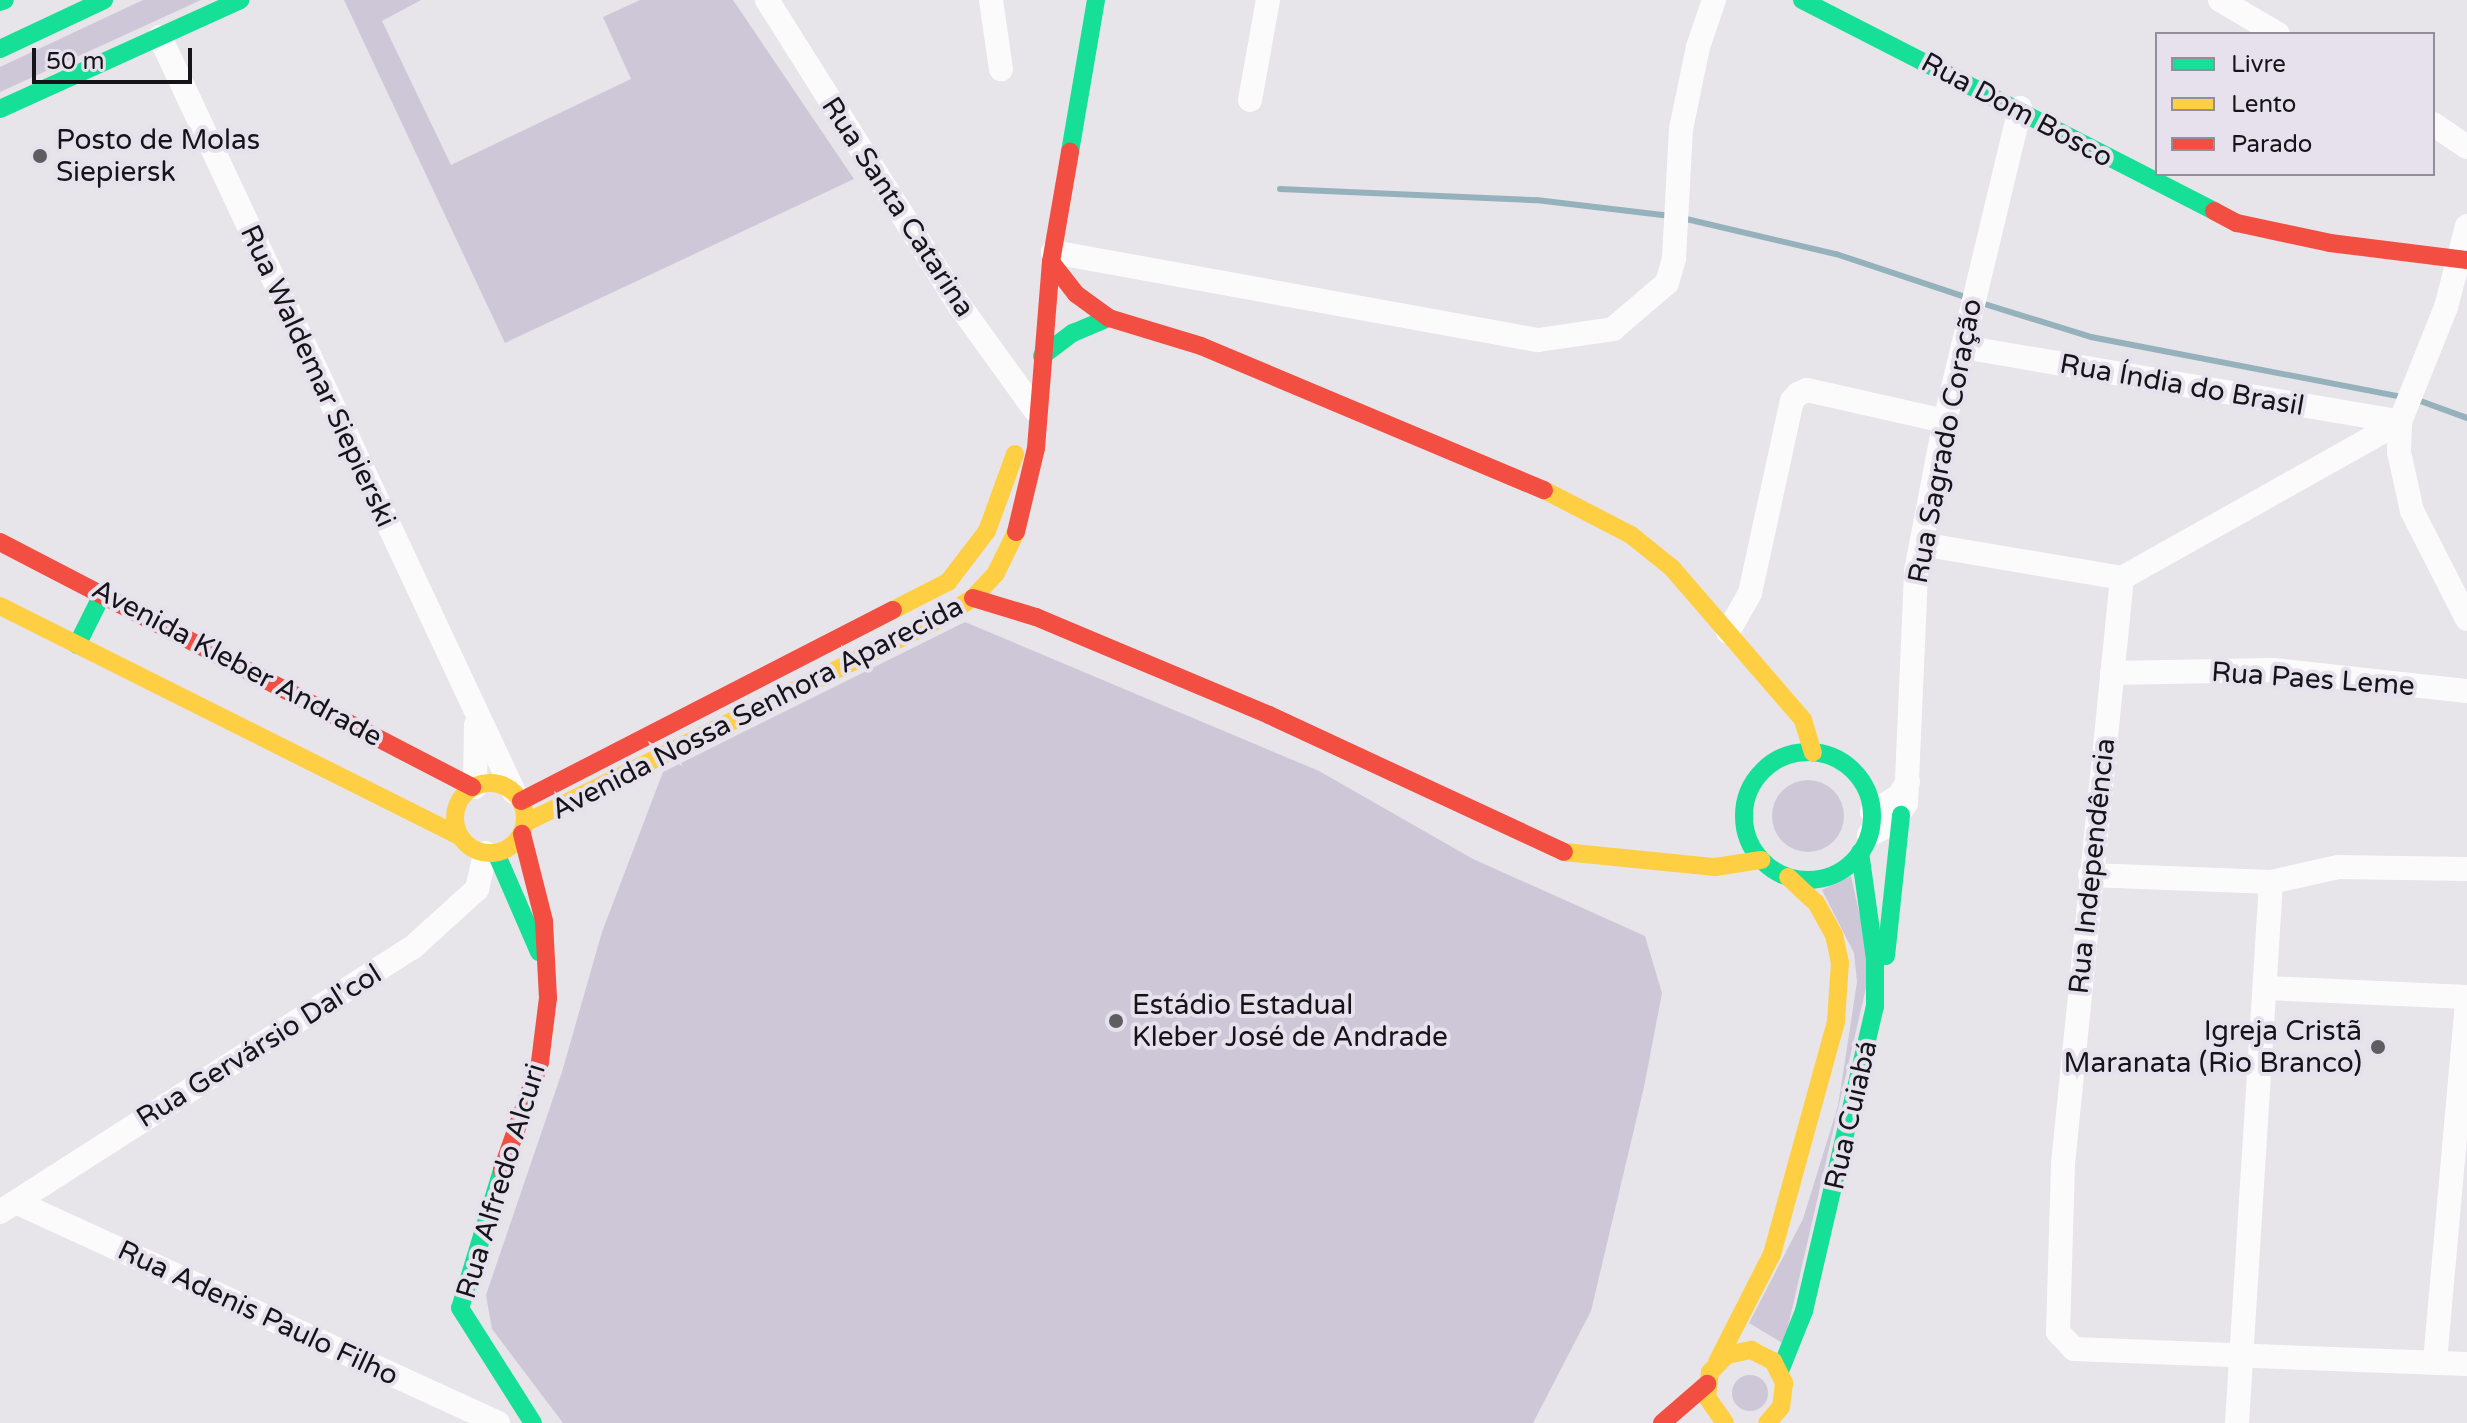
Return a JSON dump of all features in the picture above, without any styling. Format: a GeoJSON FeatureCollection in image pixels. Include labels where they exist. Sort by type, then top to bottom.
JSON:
{"type":"FeatureCollection","features":[{"type":"Feature","properties":{"kind":"street"},"geometry":{"type":"LineString","coordinates":[[4,47],[104,0]]}},
{"type":"Feature","properties":{"kind":"street"},"geometry":{"type":"LineString","coordinates":[[0,109],[240,0]]}},
{"type":"Feature","properties":{"kind":"street","name":"Rua Santa Catarina"},"geometry":{"type":"LineString","coordinates":[[767,0],[925,250],[1035,410]]}},
{"type":"Feature","properties":{"kind":"street"},"geometry":{"type":"LineString","coordinates":[[991,0],[1001,69]]}},
{"type":"Feature","properties":{"kind":"street"},"geometry":{"type":"LineString","coordinates":[[1035,410],[1052,257],[1096,0]]}},
{"type":"Feature","properties":{"kind":"street"},"geometry":{"type":"LineString","coordinates":[[1250,100],[1268,0]]}},
{"type":"Feature","properties":{"kind":"street"},"geometry":{"type":"LineString","coordinates":[[1052,257],[1538,340],[1613,329],[1667,283],[1674,258],[1681,129],[1698,47],[1714,0]]}},
{"type":"Feature","properties":{"kind":"street","name":"Rua Dom Bosco"},"geometry":{"type":"LineString","coordinates":[[1802,0],[2020,108],[2191,202],[2253,229],[2462,262]]}},
{"type":"Feature","properties":{"kind":"street"},"geometry":{"type":"LineString","coordinates":[[2230,3],[2275,32]]}},
{"type":"Feature","properties":{"kind":"street","name":"Rua Waldemar Siepierski"},"geometry":{"type":"LineString","coordinates":[[160,37],[475,714],[517,797]]}},
{"type":"Feature","properties":{"kind":"street","name":"Rua Sagrado Coração"},"geometry":{"type":"LineString","coordinates":[[1901,815],[1910,780],[1912,607],[1921,544],[1945,421],[2020,108]]}},
{"type":"Feature","properties":{"kind":"street"},"geometry":{"type":"LineString","coordinates":[[2435,125],[2467,147]]}},
{"type":"Feature","properties":{"kind":"street"},"geometry":{"type":"LineString","coordinates":[[2467,226],[2457,312],[2400,422],[2399,452],[2412,511],[2467,619]]}},
{"type":"Feature","properties":{"kind":"street"},"geometry":{"type":"LineString","coordinates":[[1052,257],[1076,294],[1109,318],[1201,346],[1583,507],[1631,535],[1672,568],[1803,720],[1813,752]]}},
{"type":"Feature","properties":{"kind":"street"},"geometry":{"type":"LineString","coordinates":[[1042,356],[1073,333],[1109,318]]}},
{"type":"Feature","properties":{"kind":"street","name":"Rua Índia do Brasil"},"geometry":{"type":"LineString","coordinates":[[1963,347],[2400,422]]}},
{"type":"Feature","properties":{"kind":"street"},"geometry":{"type":"LineString","coordinates":[[1728,632],[1750,593],[1792,401],[1798,394],[1807,390],[1945,421]]}},
{"type":"Feature","properties":{"kind":"street","name":"Avenida Nossa Senhora Aparecida"},"geometry":{"type":"LineString","coordinates":[[523,828],[876,652],[973,598],[1006,558],[1016,534],[1036,448],[1035,410]]}},
{"type":"Feature","properties":{"kind":"street","name":"Avenida Nossa Senhora Aparecida"},"geometry":{"type":"LineString","coordinates":[[517,797],[948,582],[987,531],[1035,410]]}},
{"type":"Feature","properties":{"kind":"street"},"geometry":{"type":"LineString","coordinates":[[1921,544],[2122,578],[2400,422]]}},
{"type":"Feature","properties":{"kind":"street","name":"Avenida Kleber Andrade"},"geometry":{"type":"LineString","coordinates":[[0,542],[474,787]]}},
{"type":"Feature","properties":{"kind":"street","name":"Rua Independência"},"geometry":{"type":"LineString","coordinates":[[2122,578],[2063,1164],[2058,1332],[2074,1349],[2467,1364]]}},
{"type":"Feature","properties":{"kind":"street"},"geometry":{"type":"LineString","coordinates":[[77,645],[103,593]]}},
{"type":"Feature","properties":{"kind":"street"},"geometry":{"type":"LineString","coordinates":[[973,598],[1036,617],[1269,715],[1546,847],[1583,857],[1715,867],[1761,860]]}},
{"type":"Feature","properties":{"kind":"street","name":"Avenida Kleber Andrade"},"geometry":{"type":"LineString","coordinates":[[0,606],[459,836]]}},
{"type":"Feature","properties":{"kind":"street","name":"Rua Paes Leme"},"geometry":{"type":"LineString","coordinates":[[2112,673],[2273,670],[2467,691]]}},
{"type":"Feature","properties":{"kind":"street","name":"Rua Waldemar Siepierski"},"geometry":{"type":"LineString","coordinates":[[474,787],[475,714]]}},
{"type":"Feature","properties":{"kind":"street"},"geometry":{"type":"LineString","coordinates":[[1867,833],[1868,794],[1853,771],[1831,756],[1813,752],[1776,761],[1750,788],[1744,826],[1761,860],[1788,877],[1828,876],[1867,833],[1898,797],[1910,780]]}},
{"type":"Feature","properties":{"kind":"street"},"geometry":{"type":"LineString","coordinates":[[495,783],[517,797],[523,828],[491,853],[459,836],[455,814],[474,787],[495,783]]}},
{"type":"Feature","properties":{"kind":"street"},"geometry":{"type":"LineString","coordinates":[[1867,833],[1901,815]]}},
{"type":"Feature","properties":{"kind":"street"},"geometry":{"type":"LineString","coordinates":[[1875,1007],[1898,872],[1901,815]]}},
{"type":"Feature","properties":{"kind":"street","name":"Rua Alfredo Alcuri"},"geometry":{"type":"LineString","coordinates":[[523,828],[540,895],[546,966],[540,1062],[472,1258],[460,1308],[533,1423]]}},
{"type":"Feature","properties":{"kind":"street","name":"Rua Cuiabá"},"geometry":{"type":"LineString","coordinates":[[1771,1421],[1785,1395],[1780,1371],[1804,1311],[1875,1007],[1867,833]]}},
{"type":"Feature","properties":{"kind":"street","name":"Rua Alfredo Alcuri"},"geometry":{"type":"LineString","coordinates":[[491,853],[546,966]]}},
{"type":"Feature","properties":{"kind":"street","name":"Rua Gervársio Dal'col"},"geometry":{"type":"LineString","coordinates":[[9,1207],[412,948],[477,889],[491,853]]}},
{"type":"Feature","properties":{"kind":"street"},"geometry":{"type":"LineString","coordinates":[[2090,875],[2271,882],[2338,867],[2467,869]]}},
{"type":"Feature","properties":{"kind":"street","name":"Rua Cuiabá"},"geometry":{"type":"LineString","coordinates":[[1707,1384],[1772,1254],[1836,1021],[1840,963],[1834,935],[1816,903],[1788,877]]}},
{"type":"Feature","properties":{"kind":"street"},"geometry":{"type":"LineString","coordinates":[[2237,1423],[2239,1353],[2267,988],[2271,882]]}},
{"type":"Feature","properties":{"kind":"street"},"geometry":{"type":"LineString","coordinates":[[2267,988],[2467,997]]}},
{"type":"Feature","properties":{"kind":"street"},"geometry":{"type":"LineString","coordinates":[[2435,1361],[2467,1004]]}},
{"type":"Feature","properties":{"kind":"street","name":"Rua Adenis Paulo Filho"},"geometry":{"type":"LineString","coordinates":[[9,1207],[498,1423]]}},
{"type":"Feature","properties":{"kind":"street"},"geometry":{"type":"LineString","coordinates":[[1717,1362],[1751,1350],[1780,1371]]}},
{"type":"Feature","properties":{"kind":"street"},"geometry":{"type":"LineString","coordinates":[[1662,1423],[1707,1384]]}},
{"type":"Feature","properties":{"kind":"street"},"geometry":{"type":"LineString","coordinates":[[1707,1384],[1711,1409],[1725,1423]]}},
{"type":"Feature","properties":{"kind":"shaded area"},"geometry":{"type":"Polygon","coordinates":[[[143,0],[201,0],[0,92],[0,67],[143,0]]]}},
{"type":"Feature","properties":{"kind":"shaded area"},"geometry":{"type":"Polygon","coordinates":[[[344,0],[421,0],[382,21],[451,165],[631,79],[603,17],[640,0],[733,0],[854,179],[505,343],[344,0]]]}},
{"type":"Feature","properties":{"kind":"shaded area","name":"Estádio Estadual Kleber José de Andrade"},"geometry":{"type":"Polygon","coordinates":[[[965,622],[1319,771],[1473,859],[1645,936],[1662,993],[1644,1087],[1591,1311],[1533,1423],[563,1423],[492,1329],[486,1295],[562,1072],[602,932],[663,772],[965,622]]]}},
{"type":"Feature","properties":{"kind":"shaded area"},"geometry":{"type":"Polygon","coordinates":[[[1808,780],[1834,790],[1844,816],[1834,842],[1808,852],[1782,842],[1772,816],[1782,790],[1808,780]]]}},
{"type":"Feature","properties":{"kind":"shaded area"},"geometry":{"type":"Polygon","coordinates":[[[1851,876],[1871,966],[1784,1344],[1749,1323],[1803,1219],[1838,1106],[1857,982],[1854,953],[1822,890],[1851,876]]]}},
{"type":"Feature","properties":{"kind":"shaded area"},"geometry":{"type":"Polygon","coordinates":[[[1750,1375],[1763,1380],[1768,1393],[1763,1406],[1750,1411],[1737,1406],[1732,1393],[1737,1380],[1750,1375]]]}},
{"type":"Feature","properties":{"kind":"waterway"},"geometry":{"type":"LineString","coordinates":[[1280,189],[1536,200],[1671,216]]}},
{"type":"Feature","properties":{"kind":"waterway"},"geometry":{"type":"LineString","coordinates":[[1682,218],[1836,254],[1968,298]]}},
{"type":"Feature","properties":{"kind":"waterway"},"geometry":{"type":"LineString","coordinates":[[1978,302],[2091,337],[2404,397]]}},
{"type":"Feature","properties":{"kind":"waterway"},"geometry":{"type":"LineString","coordinates":[[2415,399],[2467,418]]}},
{"type":"Feature","properties":{"kind":"traffic: fast"},"geometry":{"type":"LineString","coordinates":[[0,2],[5,0]]}},
{"type":"Feature","properties":{"kind":"traffic: fast"},"geometry":{"type":"LineString","coordinates":[[0,49],[104,0]]}},
{"type":"Feature","properties":{"kind":"traffic: fast"},"geometry":{"type":"LineString","coordinates":[[0,109],[240,0]]}},
{"type":"Feature","properties":{"kind":"traffic: fast"},"geometry":{"type":"LineString","coordinates":[[1070,152],[1096,0]]}},
{"type":"Feature","properties":{"kind":"traffic: fast"},"geometry":{"type":"LineString","coordinates":[[1802,0],[2214,211]]}},
{"type":"Feature","properties":{"kind":"traffic: fast"},"geometry":{"type":"LineString","coordinates":[[1042,356],[1073,333],[1109,318]]}},
{"type":"Feature","properties":{"kind":"traffic: fast"},"geometry":{"type":"LineString","coordinates":[[77,645],[103,593]]}},
{"type":"Feature","properties":{"kind":"traffic: fast"},"geometry":{"type":"LineString","coordinates":[[1808,752],[1832,757],[1853,771],[1867,792],[1872,816],[1867,840],[1853,861],[1832,875],[1808,880],[1784,875],[1763,861],[1749,840],[1744,816],[1749,792],[1763,771],[1784,757],[1808,752]]}},
{"type":"Feature","properties":{"kind":"traffic: fast"},"geometry":{"type":"LineString","coordinates":[[1886,956],[1901,815]]}},
{"type":"Feature","properties":{"kind":"traffic: fast"},"geometry":{"type":"LineString","coordinates":[[1780,1371],[1804,1311],[1875,1007],[1875,959],[1860,852]]}},
{"type":"Feature","properties":{"kind":"traffic: fast"},"geometry":{"type":"LineString","coordinates":[[496,853],[539,952]]}},
{"type":"Feature","properties":{"kind":"traffic: fast"},"geometry":{"type":"LineString","coordinates":[[502,1170],[460,1308],[533,1423]]}},
{"type":"Feature","properties":{"kind":"traffic: slow"},"geometry":{"type":"LineString","coordinates":[[893,610],[948,582],[987,531],[1015,454]]}},
{"type":"Feature","properties":{"kind":"traffic: slow"},"geometry":{"type":"LineString","coordinates":[[1544,490],[1631,535],[1672,568],[1803,720],[1813,752]]}},
{"type":"Feature","properties":{"kind":"traffic: slow"},"geometry":{"type":"LineString","coordinates":[[525,823],[938,620],[973,598],[996,573],[1016,532]]}},
{"type":"Feature","properties":{"kind":"traffic: slow"},"geometry":{"type":"LineString","coordinates":[[0,606],[459,836]]}},
{"type":"Feature","properties":{"kind":"traffic: slow"},"geometry":{"type":"LineString","coordinates":[[490,783],[515,793],[525,818],[515,843],[490,853],[465,843],[455,818],[465,793],[490,783]]}},
{"type":"Feature","properties":{"kind":"traffic: slow"},"geometry":{"type":"LineString","coordinates":[[1564,852],[1715,867],[1761,860]]}},
{"type":"Feature","properties":{"kind":"traffic: slow"},"geometry":{"type":"LineString","coordinates":[[1717,1362],[1772,1254],[1836,1021],[1840,963],[1834,935],[1816,903],[1788,877]]}},
{"type":"Feature","properties":{"kind":"traffic: slow"},"geometry":{"type":"LineString","coordinates":[[1725,1423],[1707,1397],[1710,1372],[1727,1355],[1751,1350],[1773,1361],[1784,1383],[1781,1407],[1767,1423]]}},
{"type":"Feature","properties":{"kind":"traffic: jam"},"geometry":{"type":"LineString","coordinates":[[1016,532],[1036,448],[1051,262],[1070,152]]}},
{"type":"Feature","properties":{"kind":"traffic: jam"},"geometry":{"type":"LineString","coordinates":[[2214,211],[2237,223],[2330,243],[2467,260]]}},
{"type":"Feature","properties":{"kind":"traffic: jam"},"geometry":{"type":"LineString","coordinates":[[1051,262],[1076,294],[1109,318],[1201,346],[1544,490]]}},
{"type":"Feature","properties":{"kind":"traffic: jam"},"geometry":{"type":"LineString","coordinates":[[0,542],[472,787]]}},
{"type":"Feature","properties":{"kind":"traffic: jam"},"geometry":{"type":"LineString","coordinates":[[973,598],[1036,617],[1269,715],[1564,852]]}},
{"type":"Feature","properties":{"kind":"traffic: jam"},"geometry":{"type":"LineString","coordinates":[[521,801],[893,610]]}},
{"type":"Feature","properties":{"kind":"traffic: jam"},"geometry":{"type":"LineString","coordinates":[[502,1170],[540,1062],[548,998],[544,921],[522,834]]}},
{"type":"Feature","properties":{"kind":"traffic: jam"},"geometry":{"type":"LineString","coordinates":[[1662,1423],[1707,1384]]}},
{"type":"Feature","properties":{"kind":"place","name":"Posto de Molas Siepiersk"},"geometry":{"type":"Point","coordinates":[40,156]}},
{"type":"Feature","properties":{"kind":"place","name":"Estádio Estadual Kleber José de Andrade"},"geometry":{"type":"Point","coordinates":[1116,1021]}},
{"type":"Feature","properties":{"kind":"place","name":"Igreja Cristã Maranata (Rio Branco)"},"geometry":{"type":"Point","coordinates":[2378,1047]}}]}
